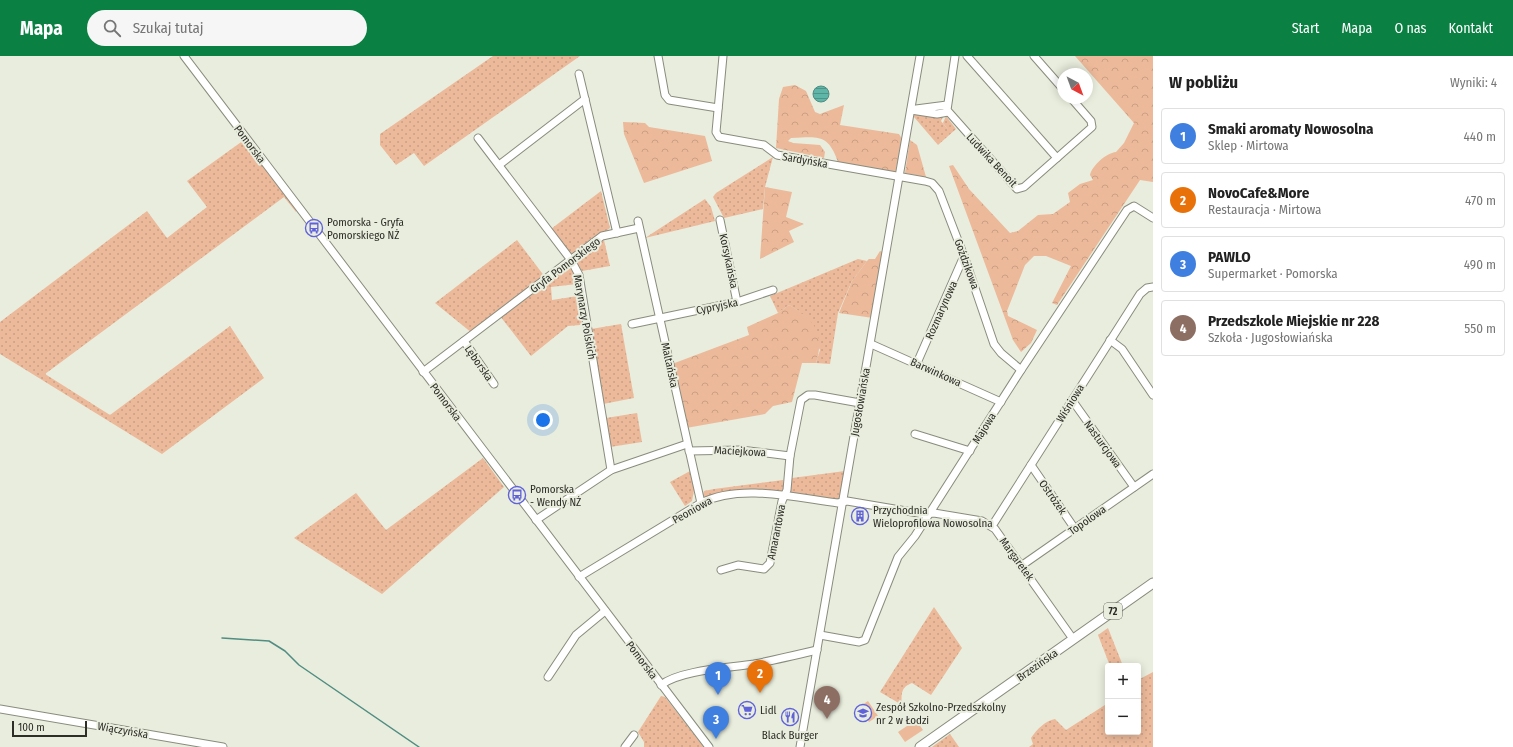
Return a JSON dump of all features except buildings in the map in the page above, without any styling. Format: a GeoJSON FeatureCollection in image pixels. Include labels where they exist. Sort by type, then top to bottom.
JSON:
{"type":"FeatureCollection","features":[{"type":"Feature","properties":{"kind":"main road","name":"Brzezińska"},"geometry":{"type":"LineString","coordinates":[[920,747],[1153,583]]}},
{"type":"Feature","properties":{"kind":"street","name":"Pomorska"},"geometry":{"type":"LineString","coordinates":[[184,56],[709,747]]}},
{"type":"Feature","properties":{"kind":"street"},"geometry":{"type":"LineString","coordinates":[[658,56],[665,95],[669,100],[718,108]]}},
{"type":"Feature","properties":{"kind":"street","name":"Sardyńska"},"geometry":{"type":"LineString","coordinates":[[723,56],[716,132],[719,137],[764,145],[777,155],[900,176]]}},
{"type":"Feature","properties":{"kind":"street","name":"Jugosłowiańska"},"geometry":{"type":"LineString","coordinates":[[800,747],[920,56]]}},
{"type":"Feature","properties":{"kind":"street"},"geometry":{"type":"LineString","coordinates":[[911,110],[947,108],[955,56]]}},
{"type":"Feature","properties":{"kind":"street"},"geometry":{"type":"LineString","coordinates":[[967,56],[1057,158]]}},
{"type":"Feature","properties":{"kind":"street"},"geometry":{"type":"LineString","coordinates":[[1034,56],[1057,82]]}},
{"type":"Feature","properties":{"kind":"street"},"geometry":{"type":"LineString","coordinates":[[579,74],[617,232]]}},
{"type":"Feature","properties":{"kind":"street"},"geometry":{"type":"LineString","coordinates":[[499,165],[585,99]]}},
{"type":"Feature","properties":{"kind":"street","name":"Ludwika Benoit"},"geometry":{"type":"LineString","coordinates":[[947,108],[1017,189],[1024,187],[1091,128],[1091,121],[1076,104]]}},
{"type":"Feature","properties":{"kind":"street","name":"Marynarzy Polskich"},"geometry":{"type":"LineString","coordinates":[[478,138],[571,260],[579,275],[611,470]]}},
{"type":"Feature","properties":{"kind":"street","name":"Goździkowa"},"geometry":{"type":"LineString","coordinates":[[900,176],[929,182],[938,189],[964,256],[994,344],[1001,353],[1021,370]]}},
{"type":"Feature","properties":{"kind":"street","name":"Majowa"},"geometry":{"type":"LineString","coordinates":[[820,635],[859,642],[865,640],[898,557],[912,541],[930,514],[1021,370],[1127,210],[1134,206],[1153,218]]}},
{"type":"Feature","properties":{"kind":"street","name":"Korsykańska"},"geometry":{"type":"LineString","coordinates":[[720,220],[738,302]]}},
{"type":"Feature","properties":{"kind":"street","name":"Maltańska"},"geometry":{"type":"LineString","coordinates":[[617,232],[639,224],[701,503]]}},
{"type":"Feature","properties":{"kind":"street","name":"Gryfa Pomorskiego"},"geometry":{"type":"LineString","coordinates":[[423,372],[602,236],[617,232]]}},
{"type":"Feature","properties":{"kind":"street","name":"Rozmarynowa"},"geometry":{"type":"LineString","coordinates":[[917,364],[964,256]]}},
{"type":"Feature","properties":{"kind":"street","name":"Wiśniowa"},"geometry":{"type":"LineString","coordinates":[[992,526],[1140,294],[1147,288],[1153,287]]}},
{"type":"Feature","properties":{"kind":"street","name":"Cypryjska"},"geometry":{"type":"LineString","coordinates":[[632,324],[738,302],[773,290]]}},
{"type":"Feature","properties":{"kind":"street"},"geometry":{"type":"LineString","coordinates":[[1110,340],[1122,349],[1153,395]]}},
{"type":"Feature","properties":{"kind":"street","name":"Lęborska"},"geometry":{"type":"LineString","coordinates":[[464,341],[494,384]]}},
{"type":"Feature","properties":{"kind":"street","name":"Barwinkowa"},"geometry":{"type":"LineString","coordinates":[[871,344],[1001,402]]}},
{"type":"Feature","properties":{"kind":"street"},"geometry":{"type":"LineString","coordinates":[[784,496],[787,490],[790,456],[800,404],[804,397],[815,395],[860,403]]}},
{"type":"Feature","properties":{"kind":"street","name":"Nasturcjowa"},"geometry":{"type":"LineString","coordinates":[[1072,400],[1134,487]]}},
{"type":"Feature","properties":{"kind":"street"},"geometry":{"type":"LineString","coordinates":[[915,434],[970,451]]}},
{"type":"Feature","properties":{"kind":"street","name":"Maciejkowa"},"geometry":{"type":"LineString","coordinates":[[536,520],[611,470],[688,448],[729,449],[790,456]]}},
{"type":"Feature","properties":{"kind":"street","name":"Ostróżek"},"geometry":{"type":"LineString","coordinates":[[1031,465],[1075,529]]}},
{"type":"Feature","properties":{"kind":"street","name":"Topolowa"},"geometry":{"type":"LineString","coordinates":[[1021,566],[1153,474]]}},
{"type":"Feature","properties":{"kind":"street","name":"Peoniowa"},"geometry":{"type":"LineString","coordinates":[[579,577],[701,503],[717,496],[733,493],[843,502]]}},
{"type":"Feature","properties":{"kind":"street","name":"Amarantowa"},"geometry":{"type":"LineString","coordinates":[[721,570],[738,565],[764,569],[769,566],[784,496]]}},
{"type":"Feature","properties":{"kind":"street","name":"Margaretek"},"geometry":{"type":"LineString","coordinates":[[843,502],[982,521],[992,526],[1073,639]]}},
{"type":"Feature","properties":{"kind":"street"},"geometry":{"type":"LineString","coordinates":[[548,677],[575,635],[605,611]]}},
{"type":"Feature","properties":{"kind":"street"},"geometry":{"type":"LineString","coordinates":[[661,685],[671,678],[679,676],[817,650]]}},
{"type":"Feature","properties":{"kind":"street","name":"Wiączyńska"},"geometry":{"type":"LineString","coordinates":[[0,709],[223,747]]}},
{"type":"Feature","properties":{"kind":"street"},"geometry":{"type":"LineString","coordinates":[[625,747],[634,734]]}},
{"type":"Feature","properties":{"kind":"green space"},"geometry":{"type":"Polygon","coordinates":[[[493,56],[580,56],[424,166],[414,153],[396,165],[380,145],[380,134],[493,56]]]}},
{"type":"Feature","properties":{"kind":"green space"},"geometry":{"type":"Polygon","coordinates":[[[1075,56],[1153,56],[1153,182],[1140,180],[1057,305],[1052,303],[1071,266],[1046,256],[1034,256],[1025,265],[1007,311],[1008,316],[1037,330],[1031,343],[1021,352],[1013,340],[949,166],[953,165],[969,189],[1010,233],[1018,231],[1038,215],[1053,214],[1070,202],[1068,193],[1080,184],[1093,180],[1090,175],[1091,171],[1100,160],[1116,152],[1124,143],[1134,123],[1093,76],[1093,68],[1086,68],[1075,56]]]}},
{"type":"Feature","properties":{"kind":"green space"},"geometry":{"type":"Polygon","coordinates":[[[795,85],[806,91],[815,112],[820,114],[844,105],[840,125],[899,134],[902,139],[895,174],[838,162],[830,146],[826,141],[821,139],[808,137],[791,138],[788,141],[793,143],[820,145],[825,152],[824,158],[776,148],[779,99],[783,87],[795,85]]]}},
{"type":"Feature","properties":{"kind":"green space"},"geometry":{"type":"Polygon","coordinates":[[[914,114],[943,117],[941,121],[949,131],[943,123],[946,116],[956,129],[938,145],[914,117],[914,114]]]}},
{"type":"Feature","properties":{"kind":"green space"},"geometry":{"type":"Polygon","coordinates":[[[623,122],[645,123],[649,127],[705,136],[712,161],[644,183],[624,134],[623,122]]]}},
{"type":"Feature","properties":{"kind":"green space"},"geometry":{"type":"Polygon","coordinates":[[[244,140],[297,210],[296,212],[284,197],[45,374],[110,415],[230,326],[264,378],[162,454],[0,354],[0,322],[147,211],[167,238],[207,207],[187,181],[244,140]]]}},
{"type":"Feature","properties":{"kind":"green space"},"geometry":{"type":"Polygon","coordinates":[[[910,140],[917,145],[926,177],[905,173],[910,140]]]}},
{"type":"Feature","properties":{"kind":"green space"},"geometry":{"type":"Polygon","coordinates":[[[773,157],[765,187],[763,209],[724,218],[713,197],[716,193],[773,157]]]}},
{"type":"Feature","properties":{"kind":"green space"},"geometry":{"type":"Polygon","coordinates":[[[765,187],[792,192],[786,217],[804,224],[789,231],[794,242],[760,259],[765,187]]]}},
{"type":"Feature","properties":{"kind":"green space"},"geometry":{"type":"Polygon","coordinates":[[[601,191],[610,228],[574,255],[570,253],[551,229],[601,191]]]}},
{"type":"Feature","properties":{"kind":"green space"},"geometry":{"type":"Polygon","coordinates":[[[705,199],[711,207],[715,221],[645,238],[705,199]]]}},
{"type":"Feature","properties":{"kind":"green space"},"geometry":{"type":"Polygon","coordinates":[[[517,240],[545,277],[472,333],[435,303],[517,240]]]}},
{"type":"Feature","properties":{"kind":"green space"},"geometry":{"type":"Polygon","coordinates":[[[604,240],[610,266],[582,271],[576,260],[604,240]]]}},
{"type":"Feature","properties":{"kind":"green space"},"geometry":{"type":"Polygon","coordinates":[[[880,251],[883,252],[873,318],[839,313],[852,281],[867,261],[869,259],[875,259],[880,251]]]}},
{"type":"Feature","properties":{"kind":"green space"},"geometry":{"type":"Polygon","coordinates":[[[858,259],[867,261],[852,281],[838,313],[830,364],[816,363],[820,350],[799,311],[789,305],[778,313],[770,296],[858,259]]]}},
{"type":"Feature","properties":{"kind":"green space"},"geometry":{"type":"Polygon","coordinates":[[[569,265],[574,271],[577,284],[551,287],[552,300],[578,296],[582,323],[580,325],[568,326],[531,356],[500,316],[569,265]]]}},
{"type":"Feature","properties":{"kind":"green space"},"geometry":{"type":"Polygon","coordinates":[[[789,305],[798,310],[816,328],[819,344],[816,363],[802,363],[792,402],[773,406],[765,414],[686,428],[672,364],[749,335],[747,327],[778,313],[789,305]]]}},
{"type":"Feature","properties":{"kind":"green space"},"geometry":{"type":"Polygon","coordinates":[[[621,324],[634,398],[603,404],[591,329],[621,324]]]}},
{"type":"Feature","properties":{"kind":"green space"},"geometry":{"type":"Polygon","coordinates":[[[637,413],[642,442],[610,447],[606,418],[637,413]]]}},
{"type":"Feature","properties":{"kind":"green space"},"geometry":{"type":"Polygon","coordinates":[[[483,458],[504,487],[382,594],[294,538],[356,493],[386,530],[483,458]]]}},
{"type":"Feature","properties":{"kind":"green space"},"geometry":{"type":"Polygon","coordinates":[[[690,471],[694,490],[692,501],[685,506],[670,482],[690,471]]]}},
{"type":"Feature","properties":{"kind":"green space"},"geometry":{"type":"Polygon","coordinates":[[[845,471],[840,500],[790,493],[792,478],[845,471]]]}},
{"type":"Feature","properties":{"kind":"green space"},"geometry":{"type":"Polygon","coordinates":[[[783,480],[784,489],[781,493],[740,490],[705,497],[703,495],[704,491],[714,489],[783,480]]]}},
{"type":"Feature","properties":{"kind":"green space"},"geometry":{"type":"Polygon","coordinates":[[[934,607],[962,648],[931,695],[912,683],[902,691],[902,705],[880,692],[934,607]]]}},
{"type":"Feature","properties":{"kind":"green space"},"geometry":{"type":"Polygon","coordinates":[[[1108,628],[1122,663],[1109,663],[1098,635],[1108,628]]]}},
{"type":"Feature","properties":{"kind":"green space"},"geometry":{"type":"Polygon","coordinates":[[[1153,672],[1153,747],[1029,747],[1033,744],[1031,738],[1033,735],[1048,722],[1055,719],[1066,730],[1105,705],[1105,735],[1141,735],[1141,678],[1153,672]]]}},
{"type":"Feature","properties":{"kind":"green space"},"geometry":{"type":"Polygon","coordinates":[[[661,696],[665,697],[704,747],[644,747],[644,742],[638,732],[661,696]]]}},
{"type":"Feature","properties":{"kind":"green space"},"geometry":{"type":"Polygon","coordinates":[[[868,701],[878,716],[869,722],[859,707],[868,701]]]}},
{"type":"Feature","properties":{"kind":"green space"},"geometry":{"type":"Polygon","coordinates":[[[916,720],[923,730],[905,742],[898,732],[916,720]]]}},
{"type":"Feature","properties":{"kind":"green space"},"geometry":{"type":"Polygon","coordinates":[[[950,734],[959,747],[932,747],[950,734]]]}},
{"type":"Feature","properties":{"kind":"water"},"geometry":{"type":"Polygon","coordinates":[[[821,86],[828,91],[829,94],[824,101],[821,102],[814,97],[813,94],[818,87],[821,86]]]}},
{"type":"Feature","properties":{"kind":"waterway"},"geometry":{"type":"LineString","coordinates":[[222,638],[269,641],[285,651],[299,665],[419,747]]}},
{"type":"Feature","properties":{"kind":"place","name":"Pomorska - Gryfa Pomorskiego NŻ"},"geometry":{"type":"Point","coordinates":[314,228]}},
{"type":"Feature","properties":{"kind":"place","name":"Pomorska - Wendy NŻ"},"geometry":{"type":"Point","coordinates":[517,495]}},
{"type":"Feature","properties":{"kind":"place","name":"Przychodnia Wieloprofilowa Nowosolna"},"geometry":{"type":"Point","coordinates":[860,516]}},
{"type":"Feature","properties":{"kind":"place","name":"NovoCafe&More"},"geometry":{"type":"Point","coordinates":[760,693]}},
{"type":"Feature","properties":{"kind":"place","name":"Smaki aromaty Nowosolna"},"geometry":{"type":"Point","coordinates":[718,695]}},
{"type":"Feature","properties":{"kind":"place","name":"Lidl"},"geometry":{"type":"Point","coordinates":[747,710]}},
{"type":"Feature","properties":{"kind":"place","name":"Zespół Szkolno-Przedszkolny nr 2 w Łodzi"},"geometry":{"type":"Point","coordinates":[863,713]}},
{"type":"Feature","properties":{"kind":"place","name":"Black Burger"},"geometry":{"type":"Point","coordinates":[790,717]}},
{"type":"Feature","properties":{"kind":"place","name":"Przedszkole Miejskie nr 228"},"geometry":{"type":"Point","coordinates":[827,719]}},
{"type":"Feature","properties":{"kind":"place","name":"PAWLO"},"geometry":{"type":"Point","coordinates":[716,739]}}]}
